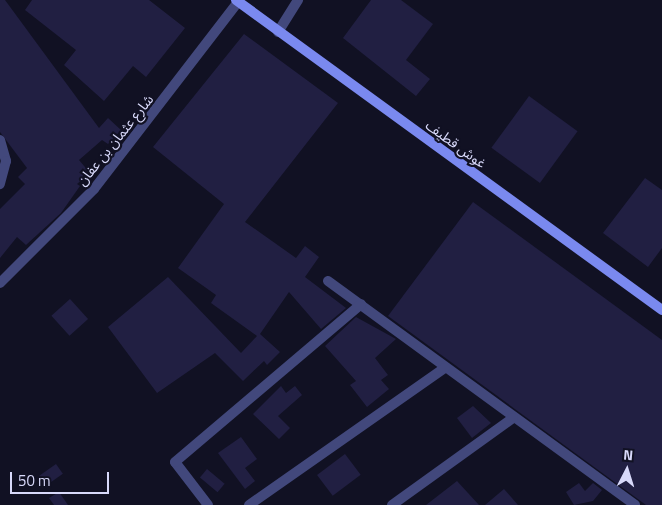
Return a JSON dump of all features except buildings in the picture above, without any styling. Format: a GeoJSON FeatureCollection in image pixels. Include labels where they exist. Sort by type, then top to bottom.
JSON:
{"type":"FeatureCollection","features":[{"type":"Feature","properties":{"kind":"main road","name":"غوش قطيف"},"geometry":{"type":"LineString","coordinates":[[237,1],[662,310]]}},
{"type":"Feature","properties":{"kind":"street"},"geometry":{"type":"LineString","coordinates":[[278,32],[298,0]]}},
{"type":"Feature","properties":{"kind":"street","name":"شارع عثمان بن عفان"},"geometry":{"type":"LineString","coordinates":[[0,283],[94,189],[237,1]]}},
{"type":"Feature","properties":{"kind":"street"},"geometry":{"type":"LineString","coordinates":[[0,140],[6,161],[0,184]]}},
{"type":"Feature","properties":{"kind":"street"},"geometry":{"type":"LineString","coordinates":[[328,280],[513,418],[635,505]]}},
{"type":"Feature","properties":{"kind":"street"},"geometry":{"type":"LineString","coordinates":[[208,505],[175,462],[362,304]]}},
{"type":"Feature","properties":{"kind":"street"},"geometry":{"type":"LineString","coordinates":[[249,505],[445,368]]}},
{"type":"Feature","properties":{"kind":"street"},"geometry":{"type":"LineString","coordinates":[[392,505],[513,418]]}}]}
